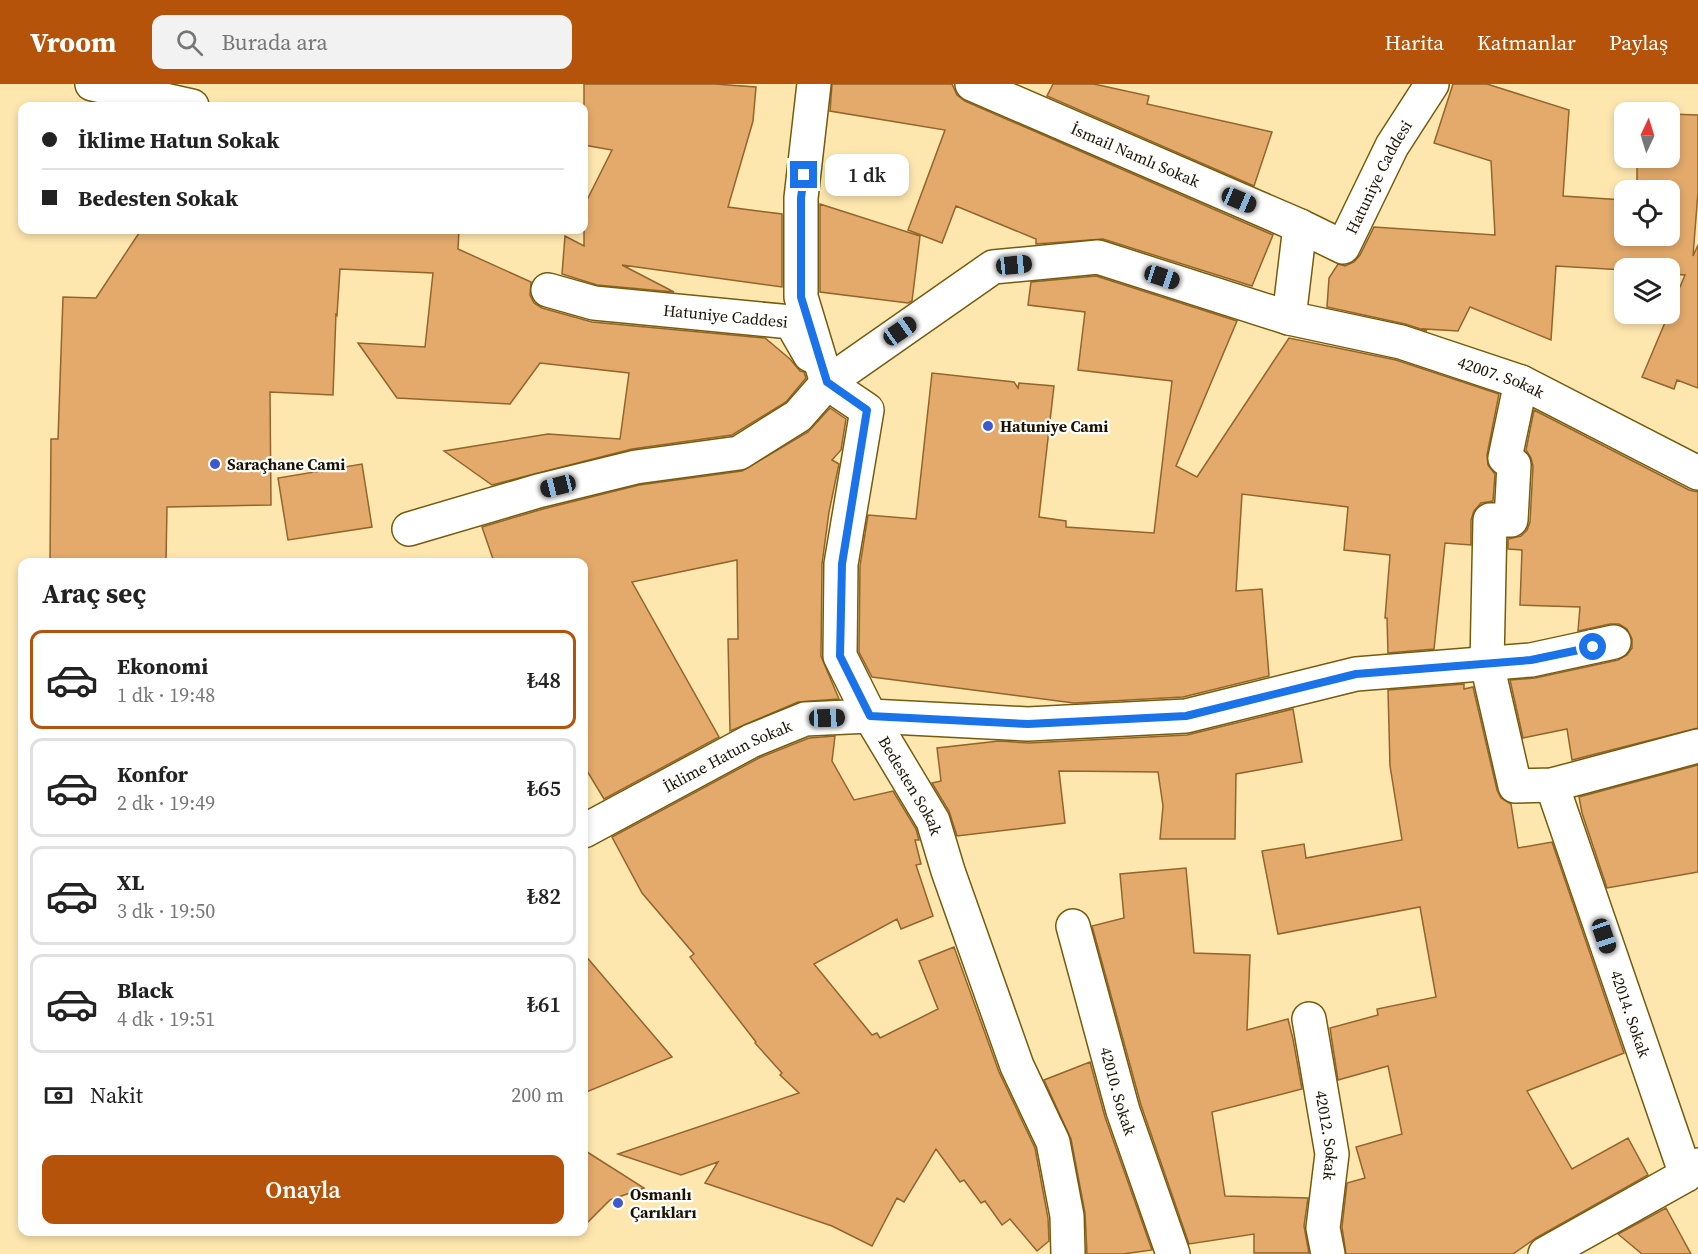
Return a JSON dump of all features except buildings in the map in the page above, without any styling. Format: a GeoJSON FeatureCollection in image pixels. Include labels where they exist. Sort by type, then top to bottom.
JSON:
{"type":"FeatureCollection","features":[{"type":"Feature","properties":{"kind":"street"},"geometry":{"type":"LineString","coordinates":[[92,84],[174,102]]}},
{"type":"Feature","properties":{"kind":"street"},"geometry":{"type":"LineString","coordinates":[[814,84],[801,198],[801,297],[827,382]]}},
{"type":"Feature","properties":{"kind":"street","name":"İsmail Namlı Sokak"},"geometry":{"type":"LineString","coordinates":[[972,84],[1300,226]]}},
{"type":"Feature","properties":{"kind":"street","name":"Hatuniye Caddesi"},"geometry":{"type":"LineString","coordinates":[[1300,226],[1343,247],[1392,146],[1432,84]]}},
{"type":"Feature","properties":{"kind":"street"},"geometry":{"type":"LineString","coordinates":[[409,529],[538,491],[636,467],[739,453],[798,417],[827,382],[993,267],[1098,257],[1289,318],[1300,226]]}},
{"type":"Feature","properties":{"kind":"street","name":"Hatuniye Caddesi"},"geometry":{"type":"LineString","coordinates":[[548,290],[594,303],[791,322],[827,382]]}},
{"type":"Feature","properties":{"kind":"street","name":"42007. Sokak"},"geometry":{"type":"LineString","coordinates":[[1289,318],[1401,342],[1521,382],[1698,473]]}},
{"type":"Feature","properties":{"kind":"street","name":"Bedesten Sokak"},"geometry":{"type":"LineString","coordinates":[[827,382],[867,410],[842,564],[840,656],[870,716],[933,821],[948,871],[1017,1066],[1053,1142],[1067,1216],[1068,1254]]}},
{"type":"Feature","properties":{"kind":"street"},"geometry":{"type":"LineString","coordinates":[[1521,382],[1505,458],[1514,465],[1511,520],[1490,520],[1487,664],[1515,786],[1552,785],[1698,746]]}},
{"type":"Feature","properties":{"kind":"street","name":"İklime Hatun Sokak"},"geometry":{"type":"LineString","coordinates":[[588,829],[751,741],[805,719],[870,716],[1028,724],[1186,716],[1356,674],[1531,660],[1614,642]]}},
{"type":"Feature","properties":{"kind":"street","name":"42014. Sokak"},"geometry":{"type":"LineString","coordinates":[[1552,785],[1692,1170]]}},
{"type":"Feature","properties":{"kind":"street","name":"42010. Sokak"},"geometry":{"type":"LineString","coordinates":[[1073,926],[1123,1111],[1173,1254]]}},
{"type":"Feature","properties":{"kind":"street","name":"42012. Sokak"},"geometry":{"type":"LineString","coordinates":[[1309,1019],[1332,1154],[1323,1228],[1328,1254]]}},
{"type":"Feature","properties":{"kind":"street"},"geometry":{"type":"LineString","coordinates":[[1545,1254],[1692,1170]]}},
{"type":"Feature","properties":{"kind":"place","name":"Hatuniye Cami"},"geometry":{"type":"Point","coordinates":[988,426]}},
{"type":"Feature","properties":{"kind":"place","name":"Saraçhane Cami"},"geometry":{"type":"Point","coordinates":[215,464]}},
{"type":"Feature","properties":{"kind":"place","name":"Osmanlı Çarıkları"},"geometry":{"type":"Point","coordinates":[618,1203]}},
{"type":"Feature","properties":{"kind":"route"},"geometry":{"type":"LineString","coordinates":[[804,175],[801,198],[801,297],[827,382],[867,410],[842,564],[840,656],[870,716],[1028,724],[1186,716],[1356,674],[1531,660],[1593,647]]}}]}
